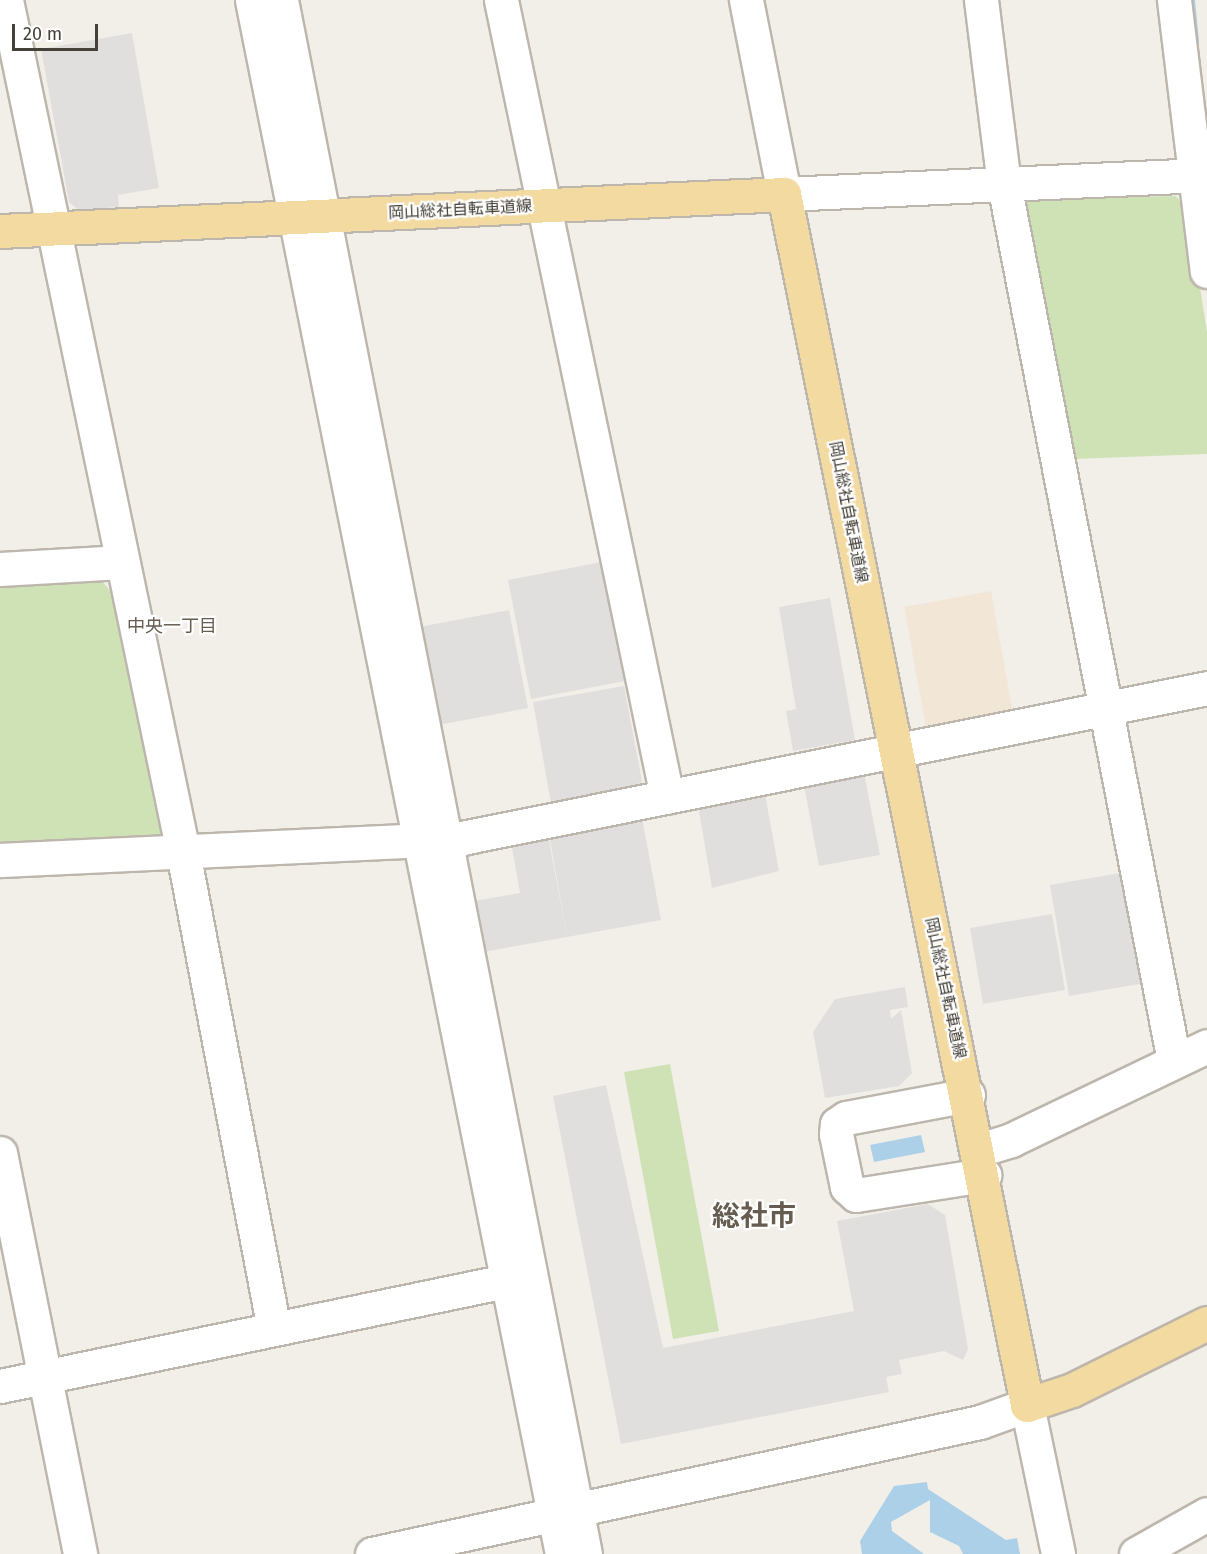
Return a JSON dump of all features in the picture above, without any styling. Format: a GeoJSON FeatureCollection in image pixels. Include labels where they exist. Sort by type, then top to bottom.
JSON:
{"type":"FeatureCollection","features":[{"type":"Feature","properties":{"kind":"main road","name":"岡山総社自転車道線"},"geometry":{"type":"LineString","coordinates":[[0,231],[784,194],[968,1095],[1027,1405]]}},
{"type":"Feature","properties":{"kind":"main road"},"geometry":{"type":"LineString","coordinates":[[1027,1405],[1072,1390],[1207,1323]]}},
{"type":"Feature","properties":{"kind":"street"},"geometry":{"type":"LineString","coordinates":[[6,0],[50,229],[183,852],[274,1328]]}},
{"type":"Feature","properties":{"kind":"street"},"geometry":{"type":"LineString","coordinates":[[252,0],[310,217]]}},
{"type":"Feature","properties":{"kind":"street"},"geometry":{"type":"LineString","coordinates":[[281,0],[310,217],[566,1512],[585,1554]]}},
{"type":"Feature","properties":{"kind":"street"},"geometry":{"type":"LineString","coordinates":[[501,0],[542,206],[667,798]]}},
{"type":"Feature","properties":{"kind":"street"},"geometry":{"type":"LineString","coordinates":[[746,0],[784,194],[1200,176]]}},
{"type":"Feature","properties":{"kind":"street"},"geometry":{"type":"LineString","coordinates":[[981,0],[1004,184],[1174,1061]]}},
{"type":"Feature","properties":{"kind":"street"},"geometry":{"type":"LineString","coordinates":[[1174,0],[1200,176],[1207,271]]}},
{"type":"Feature","properties":{"kind":"street"},"geometry":{"type":"LineString","coordinates":[[0,569],[122,562]]}},
{"type":"Feature","properties":{"kind":"street"},"geometry":{"type":"LineString","coordinates":[[0,860],[434,840],[667,798],[1207,688]]}},
{"type":"Feature","properties":{"kind":"street"},"geometry":{"type":"LineString","coordinates":[[968,1095],[843,1119],[836,1131],[849,1190],[859,1196],[981,1162],[1011,1140],[1207,1046]]}},
{"type":"Feature","properties":{"kind":"street"},"geometry":{"type":"LineString","coordinates":[[0,1153],[12,1271],[42,1377],[80,1554]]}},
{"type":"Feature","properties":{"kind":"street"},"geometry":{"type":"LineString","coordinates":[[0,1386],[521,1277]]}},
{"type":"Feature","properties":{"kind":"street"},"geometry":{"type":"LineString","coordinates":[[372,1554],[980,1422],[1027,1405],[1058,1554]]}},
{"type":"Feature","properties":{"kind":"street"},"geometry":{"type":"LineString","coordinates":[[562,1554],[566,1512]]}},
{"type":"Feature","properties":{"kind":"street"},"geometry":{"type":"LineString","coordinates":[[1136,1554],[1207,1514]]}},
{"type":"Feature","properties":{"kind":"shaded area"},"geometry":{"type":"Polygon","coordinates":[[[132,33],[159,188],[118,195],[119,207],[78,210],[69,202],[41,49],[132,33]]]}},
{"type":"Feature","properties":{"kind":"shaded area"},"geometry":{"type":"Polygon","coordinates":[[[602,562],[625,681],[531,699],[508,580],[602,562]]]}},
{"type":"Feature","properties":{"kind":"shaded area"},"geometry":{"type":"Polygon","coordinates":[[[991,591],[1013,713],[926,728],[904,607],[991,591]]]}},
{"type":"Feature","properties":{"kind":"shaded area"},"geometry":{"type":"Polygon","coordinates":[[[830,598],[855,740],[793,751],[786,711],[796,709],[779,607],[830,598]]]}},
{"type":"Feature","properties":{"kind":"shaded area"},"geometry":{"type":"Polygon","coordinates":[[[509,610],[528,708],[438,725],[419,627],[509,610]]]}},
{"type":"Feature","properties":{"kind":"shaded area"},"geometry":{"type":"Polygon","coordinates":[[[624,686],[642,781],[633,789],[551,803],[533,702],[624,686]]]}},
{"type":"Feature","properties":{"kind":"shaded area"},"geometry":{"type":"Polygon","coordinates":[[[864,773],[880,855],[819,866],[804,785],[864,773]]]}},
{"type":"Feature","properties":{"kind":"shaded area"},"geometry":{"type":"Polygon","coordinates":[[[765,794],[779,871],[712,888],[698,805],[765,794]]]}},
{"type":"Feature","properties":{"kind":"shaded area"},"geometry":{"type":"Polygon","coordinates":[[[642,818],[661,920],[567,937],[549,834],[642,818]]]}},
{"type":"Feature","properties":{"kind":"shaded area"},"geometry":{"type":"Polygon","coordinates":[[[548,835],[567,937],[483,952],[474,901],[520,893],[511,842],[548,835]]]}},
{"type":"Feature","properties":{"kind":"shaded area"},"geometry":{"type":"Polygon","coordinates":[[[1126,872],[1145,983],[1069,996],[1050,885],[1126,872]]]}},
{"type":"Feature","properties":{"kind":"shaded area"},"geometry":{"type":"Polygon","coordinates":[[[1052,914],[1065,990],[983,1004],[970,928],[1052,914]]]}},
{"type":"Feature","properties":{"kind":"shaded area"},"geometry":{"type":"Polygon","coordinates":[[[905,987],[908,1007],[890,1010],[891,1019],[901,1010],[912,1073],[899,1086],[825,1098],[813,1032],[835,999],[905,987]]]}},
{"type":"Feature","properties":{"kind":"shaded area"},"geometry":{"type":"Polygon","coordinates":[[[606,1085],[663,1348],[854,1311],[837,1221],[928,1204],[945,1215],[968,1349],[963,1360],[944,1351],[899,1360],[902,1374],[886,1377],[889,1392],[621,1444],[553,1096],[606,1085]]]}},
{"type":"Feature","properties":{"kind":"green space"},"geometry":{"type":"Polygon","coordinates":[[[1176,196],[1188,211],[1207,332],[1207,454],[1074,459],[1067,453],[1016,210],[1028,199],[1176,196]]]}},
{"type":"Feature","properties":{"kind":"green space"},"geometry":{"type":"Polygon","coordinates":[[[100,579],[113,594],[161,832],[155,840],[0,848],[0,585],[100,579]]]}},
{"type":"Feature","properties":{"kind":"green space"},"geometry":{"type":"Polygon","coordinates":[[[670,1064],[719,1331],[673,1339],[624,1072],[670,1064]]]}},
{"type":"Feature","properties":{"kind":"water"},"geometry":{"type":"Polygon","coordinates":[[[921,1135],[925,1152],[874,1162],[870,1145],[921,1135]]]}},
{"type":"Feature","properties":{"kind":"water"},"geometry":{"type":"Polygon","coordinates":[[[927,1482],[928,1489],[1006,1540],[1017,1538],[1020,1554],[963,1554],[959,1546],[930,1532],[930,1500],[891,1522],[892,1531],[924,1554],[862,1554],[860,1541],[894,1486],[927,1482]]]}},
{"type":"Feature","properties":{"kind":"waterway"},"geometry":{"type":"LineString","coordinates":[[1191,0],[1195,41]]}},
{"type":"Feature","properties":{"kind":"district","name":"中央一丁目"},"geometry":{"type":"Point","coordinates":[172,626]}},
{"type":"Feature","properties":{"kind":"district","name":"総社市"},"geometry":{"type":"Point","coordinates":[754,1216]}}]}
